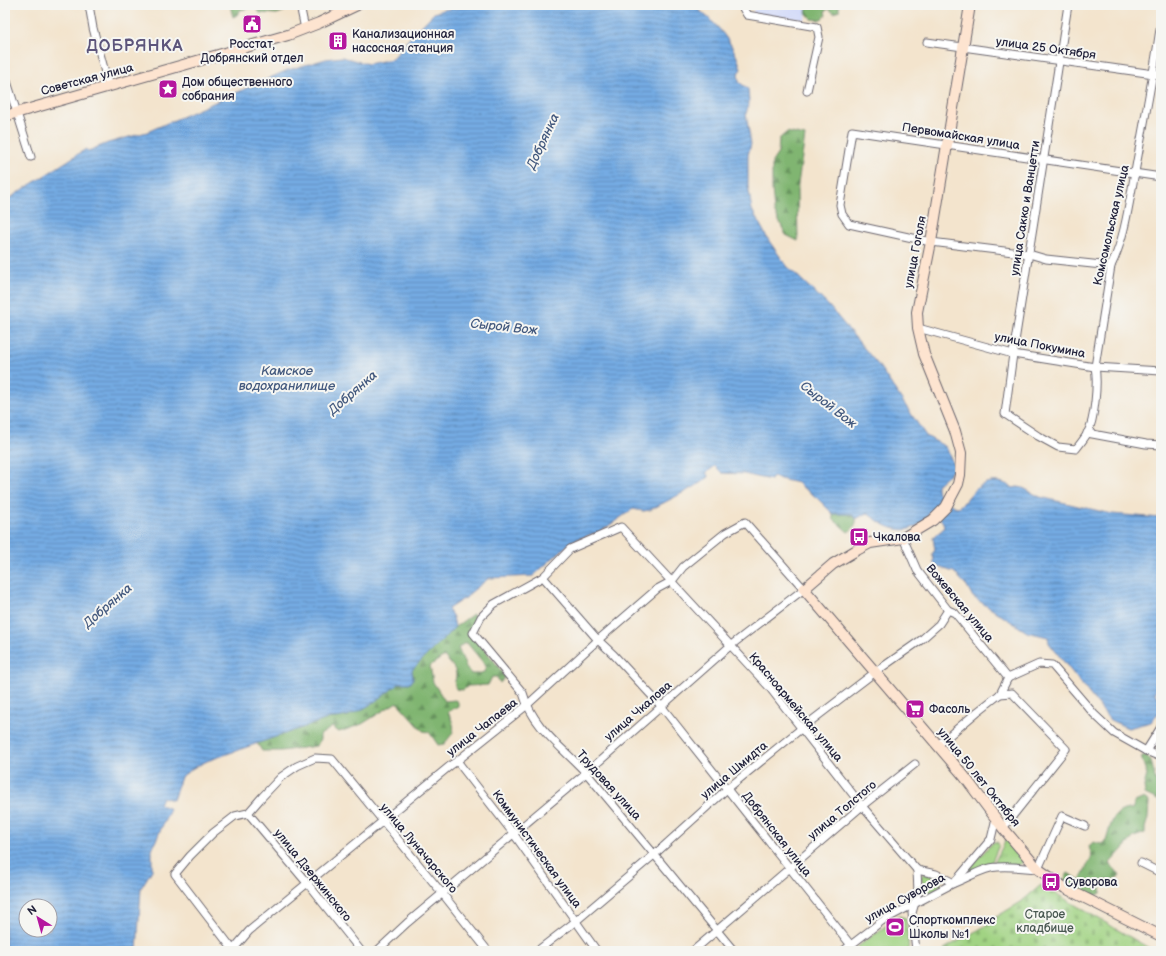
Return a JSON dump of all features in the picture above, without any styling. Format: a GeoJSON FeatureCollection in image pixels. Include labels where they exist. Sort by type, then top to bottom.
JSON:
{"type":"FeatureCollection","features":[{"type":"Feature","properties":{"kind":"main road","name":"Советская улица"},"geometry":{"type":"LineString","coordinates":[[5,116],[305,29],[357,5]]}},
{"type":"Feature","properties":{"kind":"main road","name":"улица Гоголя"},"geometry":{"type":"LineString","coordinates":[[933,520],[942,512],[958,484],[961,453],[955,431],[924,354],[918,328],[917,312],[931,242],[970,5]]}},
{"type":"Feature","properties":{"kind":"main road","name":"улица Чкалова"},"geometry":{"type":"LineString","coordinates":[[804,589],[833,564],[870,543],[903,538],[933,520]]}},
{"type":"Feature","properties":{"kind":"main road","name":"улица 50 лет Октября"},"geometry":{"type":"LineString","coordinates":[[804,589],[874,673],[964,776],[1003,828],[1038,869],[1065,888],[1161,936]]}},
{"type":"Feature","properties":{"kind":"street"},"geometry":{"type":"LineString","coordinates":[[89,5],[109,87]]}},
{"type":"Feature","properties":{"kind":"street"},"geometry":{"type":"LineString","coordinates":[[300,5],[305,29]]}},
{"type":"Feature","properties":{"kind":"street"},"geometry":{"type":"LineString","coordinates":[[741,5],[747,15],[817,27],[819,37],[807,91]]}},
{"type":"Feature","properties":{"kind":"street","name":"улица Сакко и Ванцетти"},"geometry":{"type":"LineString","coordinates":[[1068,5],[1058,61],[1005,414],[1038,436],[1058,447],[1076,449],[1087,433]]}},
{"type":"Feature","properties":{"kind":"street","name":"Комсомольская улица"},"geometry":{"type":"LineString","coordinates":[[1087,433],[1093,412],[1097,376],[1095,367],[1111,266],[1117,253],[1157,75],[1161,22]]}},
{"type":"Feature","properties":{"kind":"street","name":"улица 25 Октября"},"geometry":{"type":"LineString","coordinates":[[927,42],[1157,75]]}},
{"type":"Feature","properties":{"kind":"street"},"geometry":{"type":"LineString","coordinates":[[5,75],[31,157]]}},
{"type":"Feature","properties":{"kind":"street","name":"Первомайская улица"},"geometry":{"type":"LineString","coordinates":[[931,242],[849,224],[842,214],[840,205],[852,131],[1161,177]]}},
{"type":"Feature","properties":{"kind":"street"},"geometry":{"type":"LineString","coordinates":[[931,242],[1029,254],[1046,259],[1111,266]]}},
{"type":"Feature","properties":{"kind":"street","name":"улица Покумина"},"geometry":{"type":"LineString","coordinates":[[918,328],[1013,354],[1095,367],[1161,371]]}},
{"type":"Feature","properties":{"kind":"street"},"geometry":{"type":"LineString","coordinates":[[1087,433],[1146,444],[1161,445]]}},
{"type":"Feature","properties":{"kind":"street","name":"улица Чапаева"},"geometry":{"type":"LineString","coordinates":[[233,951],[249,931],[450,765],[526,706],[598,640],[657,589],[672,582],[683,567],[726,533],[745,522]]}},
{"type":"Feature","properties":{"kind":"street","name":"улица 50 лет Октября"},"geometry":{"type":"LineString","coordinates":[[745,522],[804,589]]}},
{"type":"Feature","properties":{"kind":"street","name":"Красноармейская улица"},"geometry":{"type":"LineString","coordinates":[[543,577],[570,549],[621,527],[770,688],[862,806],[917,870]]}},
{"type":"Feature","properties":{"kind":"street","name":"Вожевская улица"},"geometry":{"type":"LineString","coordinates":[[903,538],[916,570],[948,610],[955,613],[1008,678]]}},
{"type":"Feature","properties":{"kind":"street","name":"Трудовая улица"},"geometry":{"type":"LineString","coordinates":[[543,577],[494,604],[481,617],[473,632],[523,693],[526,706],[550,738],[586,773],[655,854],[734,951]]}},
{"type":"Feature","properties":{"kind":"street","name":"Добрянская улица"},"geometry":{"type":"LineString","coordinates":[[543,577],[598,640],[614,655],[662,707],[850,944]]}},
{"type":"Feature","properties":{"kind":"street","name":"улица Чкалова"},"geometry":{"type":"LineString","coordinates":[[377,951],[442,893],[586,773],[730,646],[804,589]]}},
{"type":"Feature","properties":{"kind":"street","name":"улица Шмидта"},"geometry":{"type":"LineString","coordinates":[[537,951],[576,921],[655,854],[727,789],[802,728],[874,673],[921,640],[940,624],[948,610]]}},
{"type":"Feature","properties":{"kind":"street"},"geometry":{"type":"LineString","coordinates":[[938,745],[1000,694],[1008,678],[1039,664],[1052,665],[1094,714],[1114,734],[1146,751],[1161,757]]}},
{"type":"Feature","properties":{"kind":"street"},"geometry":{"type":"LineString","coordinates":[[1000,694],[1012,693],[1066,749],[1003,828]]}},
{"type":"Feature","properties":{"kind":"street"},"geometry":{"type":"LineString","coordinates":[[1146,751],[1161,727]]}},
{"type":"Feature","properties":{"kind":"street","name":"улица Луначарского"},"geometry":{"type":"LineString","coordinates":[[248,813],[281,777],[297,766],[315,758],[332,760],[488,951]]}},
{"type":"Feature","properties":{"kind":"street","name":"Коммунистическая улица"},"geometry":{"type":"LineString","coordinates":[[457,761],[513,833],[597,951]]}},
{"type":"Feature","properties":{"kind":"street","name":"улица Толстого"},"geometry":{"type":"LineString","coordinates":[[693,951],[862,806],[915,764]]}},
{"type":"Feature","properties":{"kind":"street"},"geometry":{"type":"LineString","coordinates":[[233,951],[175,874],[190,856],[213,833],[235,816],[248,813]]}},
{"type":"Feature","properties":{"kind":"street","name":"улица Дзержинского"},"geometry":{"type":"LineString","coordinates":[[248,813],[307,883],[361,951]]}},
{"type":"Feature","properties":{"kind":"street"},"geometry":{"type":"LineString","coordinates":[[916,951],[912,918],[918,886],[917,870],[936,874],[954,883],[981,871],[998,866],[1038,869],[1062,816],[1085,826]]}},
{"type":"Feature","properties":{"kind":"street","name":"улица Суворова"},"geometry":{"type":"LineString","coordinates":[[843,951],[850,944],[882,921],[954,883],[992,839],[996,818]]}},
{"type":"Feature","properties":{"kind":"street"},"geometry":{"type":"LineString","coordinates":[[1141,863],[1161,873]]}},
{"type":"Feature","properties":{"kind":"shaded area"},"geometry":{"type":"Polygon","coordinates":[[[754,5],[808,5],[805,20],[753,14],[754,5]]]}},
{"type":"Feature","properties":{"kind":"green space"},"geometry":{"type":"Polygon","coordinates":[[[230,5],[284,5],[285,11],[277,14],[260,13],[254,7],[240,10],[237,15],[233,17],[230,5]]]}},
{"type":"Feature","properties":{"kind":"green space"},"geometry":{"type":"Polygon","coordinates":[[[808,5],[839,5],[839,11],[834,13],[829,9],[825,11],[826,15],[821,20],[812,19],[806,13],[808,5]]]}},
{"type":"Feature","properties":{"kind":"green space"},"geometry":{"type":"Polygon","coordinates":[[[787,132],[805,136],[797,191],[798,241],[786,235],[774,211],[772,162],[778,153],[779,139],[787,132]]]}},
{"type":"Feature","properties":{"kind":"green space"},"geometry":{"type":"Polygon","coordinates":[[[833,514],[852,514],[856,519],[855,525],[848,532],[833,519],[833,514]]]}},
{"type":"Feature","properties":{"kind":"green space"},"geometry":{"type":"Polygon","coordinates":[[[473,614],[476,620],[470,633],[495,662],[505,677],[500,683],[497,677],[492,677],[488,685],[468,686],[463,690],[456,689],[454,683],[456,676],[455,670],[444,656],[430,666],[433,682],[445,701],[455,700],[458,702],[458,706],[448,712],[454,729],[444,744],[438,745],[429,732],[423,731],[397,702],[362,724],[339,732],[332,727],[320,735],[320,740],[316,746],[281,751],[262,751],[257,743],[330,718],[349,715],[366,706],[398,683],[413,679],[411,670],[455,627],[473,614]],[[467,643],[458,648],[466,667],[471,674],[484,672],[486,666],[467,643]]]}},
{"type":"Feature","properties":{"kind":"green space"},"geometry":{"type":"Polygon","coordinates":[[[1145,755],[1151,760],[1156,782],[1159,782],[1158,775],[1161,767],[1160,801],[1145,794],[1144,786],[1147,775],[1141,757],[1145,755]]]}},
{"type":"Feature","properties":{"kind":"green space"},"geometry":{"type":"Polygon","coordinates":[[[1144,798],[1149,802],[1145,833],[1134,837],[1109,864],[1120,876],[1116,879],[1102,882],[1101,893],[1095,896],[1064,880],[1068,873],[1080,880],[1092,856],[1089,847],[1093,842],[1101,844],[1106,841],[1111,824],[1116,815],[1125,810],[1132,809],[1135,802],[1144,798]]]}},
{"type":"Feature","properties":{"kind":"green space"},"geometry":{"type":"Polygon","coordinates":[[[1006,840],[1010,840],[1024,858],[1024,861],[1019,865],[993,865],[1006,840]]]}},
{"type":"Feature","properties":{"kind":"green space"},"geometry":{"type":"Polygon","coordinates":[[[993,842],[997,842],[999,845],[991,864],[975,869],[965,877],[963,875],[993,842]]]}},
{"type":"Feature","properties":{"kind":"green space"},"geometry":{"type":"Polygon","coordinates":[[[925,873],[941,881],[942,883],[935,890],[928,893],[925,892],[921,876],[925,873]]]}},
{"type":"Feature","properties":{"kind":"green space","name":"Старое кладбище"},"geometry":{"type":"Polygon","coordinates":[[[1041,885],[1154,951],[945,951],[944,949],[987,925],[986,923],[1021,902],[1041,885]]]}},
{"type":"Feature","properties":{"kind":"green space","name":"Спорткомплекс Школы №1"},"geometry":{"type":"Polygon","coordinates":[[[899,916],[906,918],[909,951],[852,951],[899,916]]]}},
{"type":"Feature","properties":{"kind":"water","name":"Камское водохранилище"},"geometry":{"type":"Polygon","coordinates":[[[555,5],[692,5],[716,25],[734,50],[738,59],[741,69],[738,73],[739,82],[748,89],[749,102],[746,114],[751,144],[748,155],[748,186],[752,210],[769,241],[786,265],[828,305],[879,366],[926,436],[946,447],[955,468],[937,485],[939,495],[945,501],[958,507],[980,486],[990,482],[1001,482],[1013,488],[1023,488],[1040,497],[1112,514],[1161,518],[1161,677],[1156,683],[1155,694],[1161,699],[1161,715],[1157,714],[1151,722],[1128,728],[1110,720],[1049,643],[1048,637],[1027,632],[973,597],[967,586],[954,572],[938,567],[933,563],[934,559],[932,554],[935,550],[933,538],[943,529],[944,526],[940,518],[931,511],[922,522],[914,527],[900,530],[880,522],[867,513],[856,519],[852,514],[833,514],[816,497],[798,483],[773,476],[771,480],[744,474],[722,473],[715,466],[706,473],[709,477],[694,487],[650,510],[643,511],[633,509],[601,531],[572,541],[533,576],[489,578],[466,598],[448,609],[453,617],[455,627],[412,670],[413,679],[411,683],[400,683],[376,701],[349,715],[330,718],[207,761],[193,768],[181,777],[173,800],[162,797],[159,804],[170,809],[152,849],[152,870],[141,888],[137,951],[5,951],[5,201],[86,149],[88,151],[108,143],[147,132],[288,70],[326,59],[342,57],[368,64],[392,59],[434,13],[442,10],[457,8],[555,5]]]}},
{"type":"Feature","properties":{"kind":"place","name":"Росстат, Добрянский отдел"},"geometry":{"type":"Point","coordinates":[252,24]}},
{"type":"Feature","properties":{"kind":"place","name":"Канализационная насосная станция"},"geometry":{"type":"Point","coordinates":[338,41]}},
{"type":"Feature","properties":{"kind":"place","name":"Дом общественного собрания"},"geometry":{"type":"Point","coordinates":[168,89]}},
{"type":"Feature","properties":{"kind":"place","name":"Чкалова"},"geometry":{"type":"Point","coordinates":[859,537]}},
{"type":"Feature","properties":{"kind":"place","name":"Фасоль"},"geometry":{"type":"Point","coordinates":[915,709]}},
{"type":"Feature","properties":{"kind":"place","name":"Суворова"},"geometry":{"type":"Point","coordinates":[1051,882]}},
{"type":"Feature","properties":{"kind":"place","name":"Спорткомплекс Школы №1"},"geometry":{"type":"Point","coordinates":[895,927]}},
{"type":"Feature","properties":{"kind":"district","name":"ДОБРЯНКА"},"geometry":{"type":"Point","coordinates":[135,45]}},
{"type":"Feature","properties":{"kind":"water label","name":"Добрянка"},"geometry":{"type":"Point","coordinates":[542,141]}},
{"type":"Feature","properties":{"kind":"water label","name":"Сырой Вож"},"geometry":{"type":"Point","coordinates":[504,326]}},
{"type":"Feature","properties":{"kind":"water label","name":"Добрянка"},"geometry":{"type":"Point","coordinates":[352,392]}},
{"type":"Feature","properties":{"kind":"water label","name":"Сырой Вож"},"geometry":{"type":"Point","coordinates":[829,404]}},
{"type":"Feature","properties":{"kind":"water label","name":"Добрянка"},"geometry":{"type":"Point","coordinates":[107,605]}}]}
